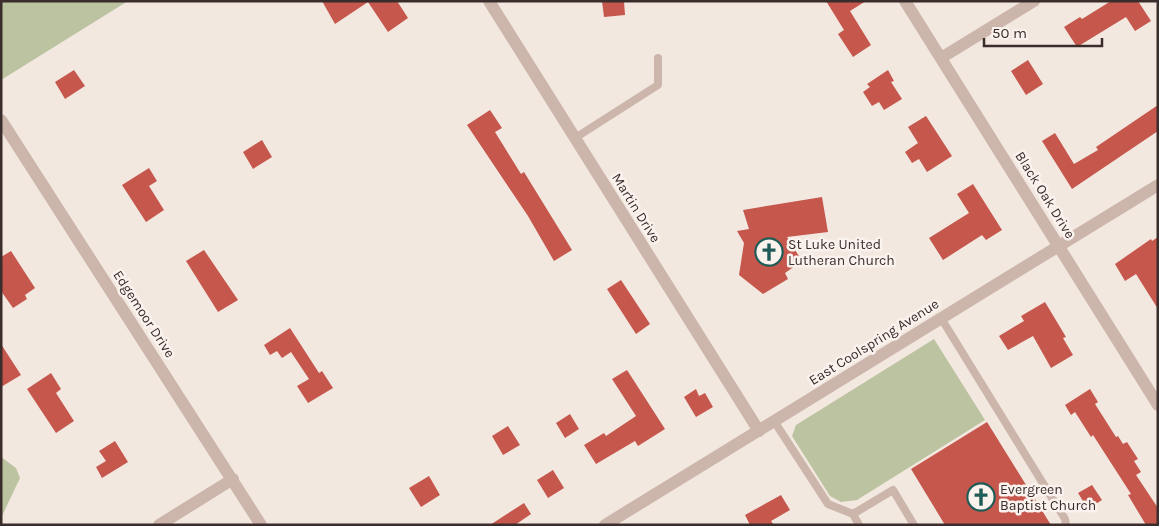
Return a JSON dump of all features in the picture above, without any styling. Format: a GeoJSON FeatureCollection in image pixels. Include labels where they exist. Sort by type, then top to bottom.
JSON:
{"type":"FeatureCollection","features":[{"type":"Feature","properties":{"kind":"street","name":"Martin Drive"},"geometry":{"type":"LineString","coordinates":[[489,1],[758,430]]}},
{"type":"Feature","properties":{"kind":"street","name":"Black Oak Drive"},"geometry":{"type":"LineString","coordinates":[[905,1],[1158,405]]}},
{"type":"Feature","properties":{"kind":"street"},"geometry":{"type":"LineString","coordinates":[[941,58],[1034,1]]}},
{"type":"Feature","properties":{"kind":"street","name":"Edgemoor Drive"},"geometry":{"type":"LineString","coordinates":[[1,120],[261,525]]}},
{"type":"Feature","properties":{"kind":"street","name":"East Coolspring Avenue"},"geometry":{"type":"LineString","coordinates":[[605,525],[1158,185]]}},
{"type":"Feature","properties":{"kind":"street"},"geometry":{"type":"LineString","coordinates":[[159,525],[233,479]]}},
{"type":"Feature","properties":{"kind":"lane"},"geometry":{"type":"LineString","coordinates":[[575,138],[658,85],[658,58]]}},
{"type":"Feature","properties":{"kind":"lane"},"geometry":{"type":"LineString","coordinates":[[941,318],[1065,519],[1066,525]]}},
{"type":"Feature","properties":{"kind":"lane"},"geometry":{"type":"LineString","coordinates":[[774,421],[828,504],[853,514],[859,525]]}},
{"type":"Feature","properties":{"kind":"lane"},"geometry":{"type":"LineString","coordinates":[[853,514],[893,490],[914,525]]}},
{"type":"Feature","properties":{"kind":"green space"},"geometry":{"type":"Polygon","coordinates":[[[1,1],[128,1],[1,80],[1,1]]]}},
{"type":"Feature","properties":{"kind":"green space"},"geometry":{"type":"Polygon","coordinates":[[[934,339],[985,420],[857,500],[841,502],[830,496],[792,436],[796,425],[934,339]]]}},
{"type":"Feature","properties":{"kind":"green space"},"geometry":{"type":"Polygon","coordinates":[[[1,457],[16,468],[20,478],[1,518],[1,457]]]}},
{"type":"Feature","properties":{"kind":"building"},"geometry":{"type":"Polygon","coordinates":[[[322,1],[397,1],[408,18],[388,32],[368,2],[335,24],[322,1]]]}},
{"type":"Feature","properties":{"kind":"building"},"geometry":{"type":"Polygon","coordinates":[[[602,1],[624,1],[625,15],[604,17],[602,1]]]}},
{"type":"Feature","properties":{"kind":"building"},"geometry":{"type":"Polygon","coordinates":[[[826,1],[866,1],[850,11],[871,45],[853,57],[838,34],[844,30],[826,1]]]}},
{"type":"Feature","properties":{"kind":"building"},"geometry":{"type":"Polygon","coordinates":[[[1111,1],[1138,1],[1151,21],[1135,31],[1126,17],[1077,47],[1064,27],[1080,17],[1082,19],[1111,1]]]}},
{"type":"Feature","properties":{"kind":"building"},"geometry":{"type":"Polygon","coordinates":[[[1028,60],[1043,84],[1026,95],[1011,71],[1028,60]]]}},
{"type":"Feature","properties":{"kind":"building"},"geometry":{"type":"Polygon","coordinates":[[[74,70],[85,86],[65,99],[55,82],[74,70]]]}},
{"type":"Feature","properties":{"kind":"building"},"geometry":{"type":"Polygon","coordinates":[[[888,70],[894,81],[891,82],[902,99],[884,110],[879,102],[872,106],[863,92],[870,87],[867,84],[888,70]]]}},
{"type":"Feature","properties":{"kind":"building"},"geometry":{"type":"Polygon","coordinates":[[[1158,105],[1158,131],[1072,189],[1042,141],[1055,133],[1074,164],[1098,150],[1096,147],[1158,105]]]}},
{"type":"Feature","properties":{"kind":"building"},"geometry":{"type":"Polygon","coordinates":[[[490,110],[502,128],[495,132],[521,174],[524,172],[572,250],[554,261],[528,216],[467,125],[490,110]]]}},
{"type":"Feature","properties":{"kind":"building"},"geometry":{"type":"Polygon","coordinates":[[[926,116],[952,156],[927,172],[919,159],[912,163],[905,152],[918,143],[908,127],[926,116]]]}},
{"type":"Feature","properties":{"kind":"building"},"geometry":{"type":"Polygon","coordinates":[[[262,140],[272,157],[253,169],[243,152],[262,140]]]}},
{"type":"Feature","properties":{"kind":"building"},"geometry":{"type":"Polygon","coordinates":[[[149,168],[157,181],[149,186],[164,210],[146,222],[122,185],[149,168]]]}},
{"type":"Feature","properties":{"kind":"building"},"geometry":{"type":"Polygon","coordinates":[[[973,184],[1002,230],[986,240],[982,235],[943,260],[929,238],[969,213],[957,194],[973,184]]]}},
{"type":"Feature","properties":{"kind":"building","name":"St Luke United Lutheran Church"},"geometry":{"type":"Polygon","coordinates":[[[822,197],[828,232],[787,237],[802,261],[785,273],[788,279],[763,294],[739,275],[744,243],[737,231],[749,229],[743,210],[822,197]]]}},
{"type":"Feature","properties":{"kind":"building"},"geometry":{"type":"Polygon","coordinates":[[[1158,237],[1158,309],[1136,274],[1125,281],[1115,264],[1151,239],[1152,241],[1158,237]]]}},
{"type":"Feature","properties":{"kind":"building"},"geometry":{"type":"Polygon","coordinates":[[[204,250],[238,300],[218,312],[186,261],[204,250]]]}},
{"type":"Feature","properties":{"kind":"building"},"geometry":{"type":"Polygon","coordinates":[[[11,251],[35,288],[25,295],[27,299],[13,308],[1,291],[1,257],[11,251]]]}},
{"type":"Feature","properties":{"kind":"building"},"geometry":{"type":"Polygon","coordinates":[[[621,280],[650,324],[636,334],[607,289],[621,280]]]}},
{"type":"Feature","properties":{"kind":"building"},"geometry":{"type":"Polygon","coordinates":[[[1045,302],[1066,337],[1063,338],[1073,355],[1051,368],[1033,336],[1008,350],[999,336],[1024,321],[1021,316],[1045,302]]]}},
{"type":"Feature","properties":{"kind":"building"},"geometry":{"type":"Polygon","coordinates":[[[290,328],[319,373],[322,371],[333,388],[308,403],[297,386],[309,379],[291,352],[282,358],[277,351],[270,355],[264,345],[290,328]]]}},
{"type":"Feature","properties":{"kind":"building"},"geometry":{"type":"Polygon","coordinates":[[[1,344],[21,375],[1,387],[1,344]]]}},
{"type":"Feature","properties":{"kind":"building"},"geometry":{"type":"Polygon","coordinates":[[[627,370],[665,429],[638,446],[635,441],[596,464],[584,445],[604,433],[606,436],[636,416],[612,379],[627,370]]]}},
{"type":"Feature","properties":{"kind":"building"},"geometry":{"type":"Polygon","coordinates":[[[51,373],[61,389],[56,393],[74,421],[56,433],[27,389],[51,373]]]}},
{"type":"Feature","properties":{"kind":"building"},"geometry":{"type":"Polygon","coordinates":[[[696,389],[699,396],[705,393],[713,407],[696,417],[684,397],[696,389]]]}},
{"type":"Feature","properties":{"kind":"building"},"geometry":{"type":"Polygon","coordinates":[[[1090,389],[1098,402],[1095,404],[1116,437],[1118,436],[1123,444],[1127,442],[1138,459],[1134,461],[1141,472],[1136,475],[1158,508],[1158,525],[1146,525],[1128,495],[1131,494],[1093,435],[1091,437],[1075,412],[1071,415],[1065,405],[1090,389]]]}},
{"type":"Feature","properties":{"kind":"building"},"geometry":{"type":"Polygon","coordinates":[[[570,414],[579,429],[565,438],[556,423],[570,414]]]}},
{"type":"Feature","properties":{"kind":"building","name":"Evergreen Baptist Church"},"geometry":{"type":"Polygon","coordinates":[[[987,422],[1051,525],[945,525],[911,469],[987,422]]]}},
{"type":"Feature","properties":{"kind":"building"},"geometry":{"type":"Polygon","coordinates":[[[508,426],[520,445],[503,455],[492,436],[508,426]]]}},
{"type":"Feature","properties":{"kind":"building"},"geometry":{"type":"Polygon","coordinates":[[[115,441],[128,462],[102,478],[96,467],[106,461],[99,451],[115,441]]]}},
{"type":"Feature","properties":{"kind":"building"},"geometry":{"type":"Polygon","coordinates":[[[553,470],[564,488],[548,498],[537,480],[553,470]]]}},
{"type":"Feature","properties":{"kind":"building"},"geometry":{"type":"Polygon","coordinates":[[[429,476],[440,495],[421,507],[409,488],[429,476]]]}},
{"type":"Feature","properties":{"kind":"building"},"geometry":{"type":"Polygon","coordinates":[[[1092,485],[1102,500],[1088,509],[1078,493],[1092,485]]]}},
{"type":"Feature","properties":{"kind":"building"},"geometry":{"type":"Polygon","coordinates":[[[781,495],[790,510],[771,521],[774,525],[750,525],[745,515],[781,495]]]}},
{"type":"Feature","properties":{"kind":"building"},"geometry":{"type":"Polygon","coordinates":[[[524,503],[531,514],[515,525],[490,525],[524,503]]]}},
{"type":"Feature","properties":{"kind":"place","name":"St Luke United Lutheran Church"},"geometry":{"type":"Point","coordinates":[769,252]}},
{"type":"Feature","properties":{"kind":"place","name":"Evergreen Baptist Church"},"geometry":{"type":"Point","coordinates":[981,497]}}]}
